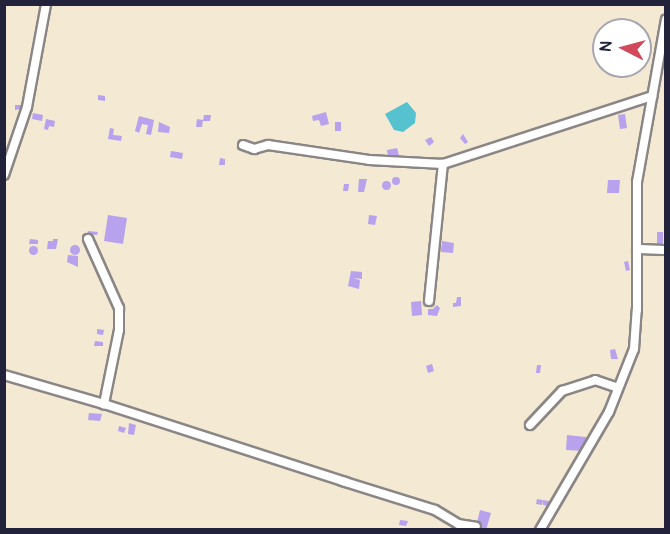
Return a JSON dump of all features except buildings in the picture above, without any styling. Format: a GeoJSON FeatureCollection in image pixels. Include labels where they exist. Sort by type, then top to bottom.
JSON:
{"type":"FeatureCollection","features":[{"type":"Feature","properties":{"kind":"street"},"geometry":{"type":"LineString","coordinates":[[5,175],[27,107],[46,4]]}},
{"type":"Feature","properties":{"kind":"street"},"geometry":{"type":"LineString","coordinates":[[540,530],[609,412],[634,350],[637,182],[666,20]]}},
{"type":"Feature","properties":{"kind":"street"},"geometry":{"type":"LineString","coordinates":[[243,144],[254,149],[268,146],[369,160],[442,164],[652,96]]}},
{"type":"Feature","properties":{"kind":"street"},"geometry":{"type":"LineString","coordinates":[[429,301],[442,164]]}},
{"type":"Feature","properties":{"kind":"street"},"geometry":{"type":"LineString","coordinates":[[88,239],[118,308],[118,339],[104,404]]}},
{"type":"Feature","properties":{"kind":"street"},"geometry":{"type":"LineString","coordinates":[[637,249],[666,250]]}},
{"type":"Feature","properties":{"kind":"street"},"geometry":{"type":"LineString","coordinates":[[4,375],[104,404],[435,510],[458,524],[476,527]]}},
{"type":"Feature","properties":{"kind":"street"},"geometry":{"type":"LineString","coordinates":[[530,425],[562,391],[595,380],[618,388]]}},
{"type":"Feature","properties":{"kind":"water"},"geometry":{"type":"Polygon","coordinates":[[[407,102],[416,113],[415,123],[403,132],[394,130],[385,114],[407,102]]]}}]}
